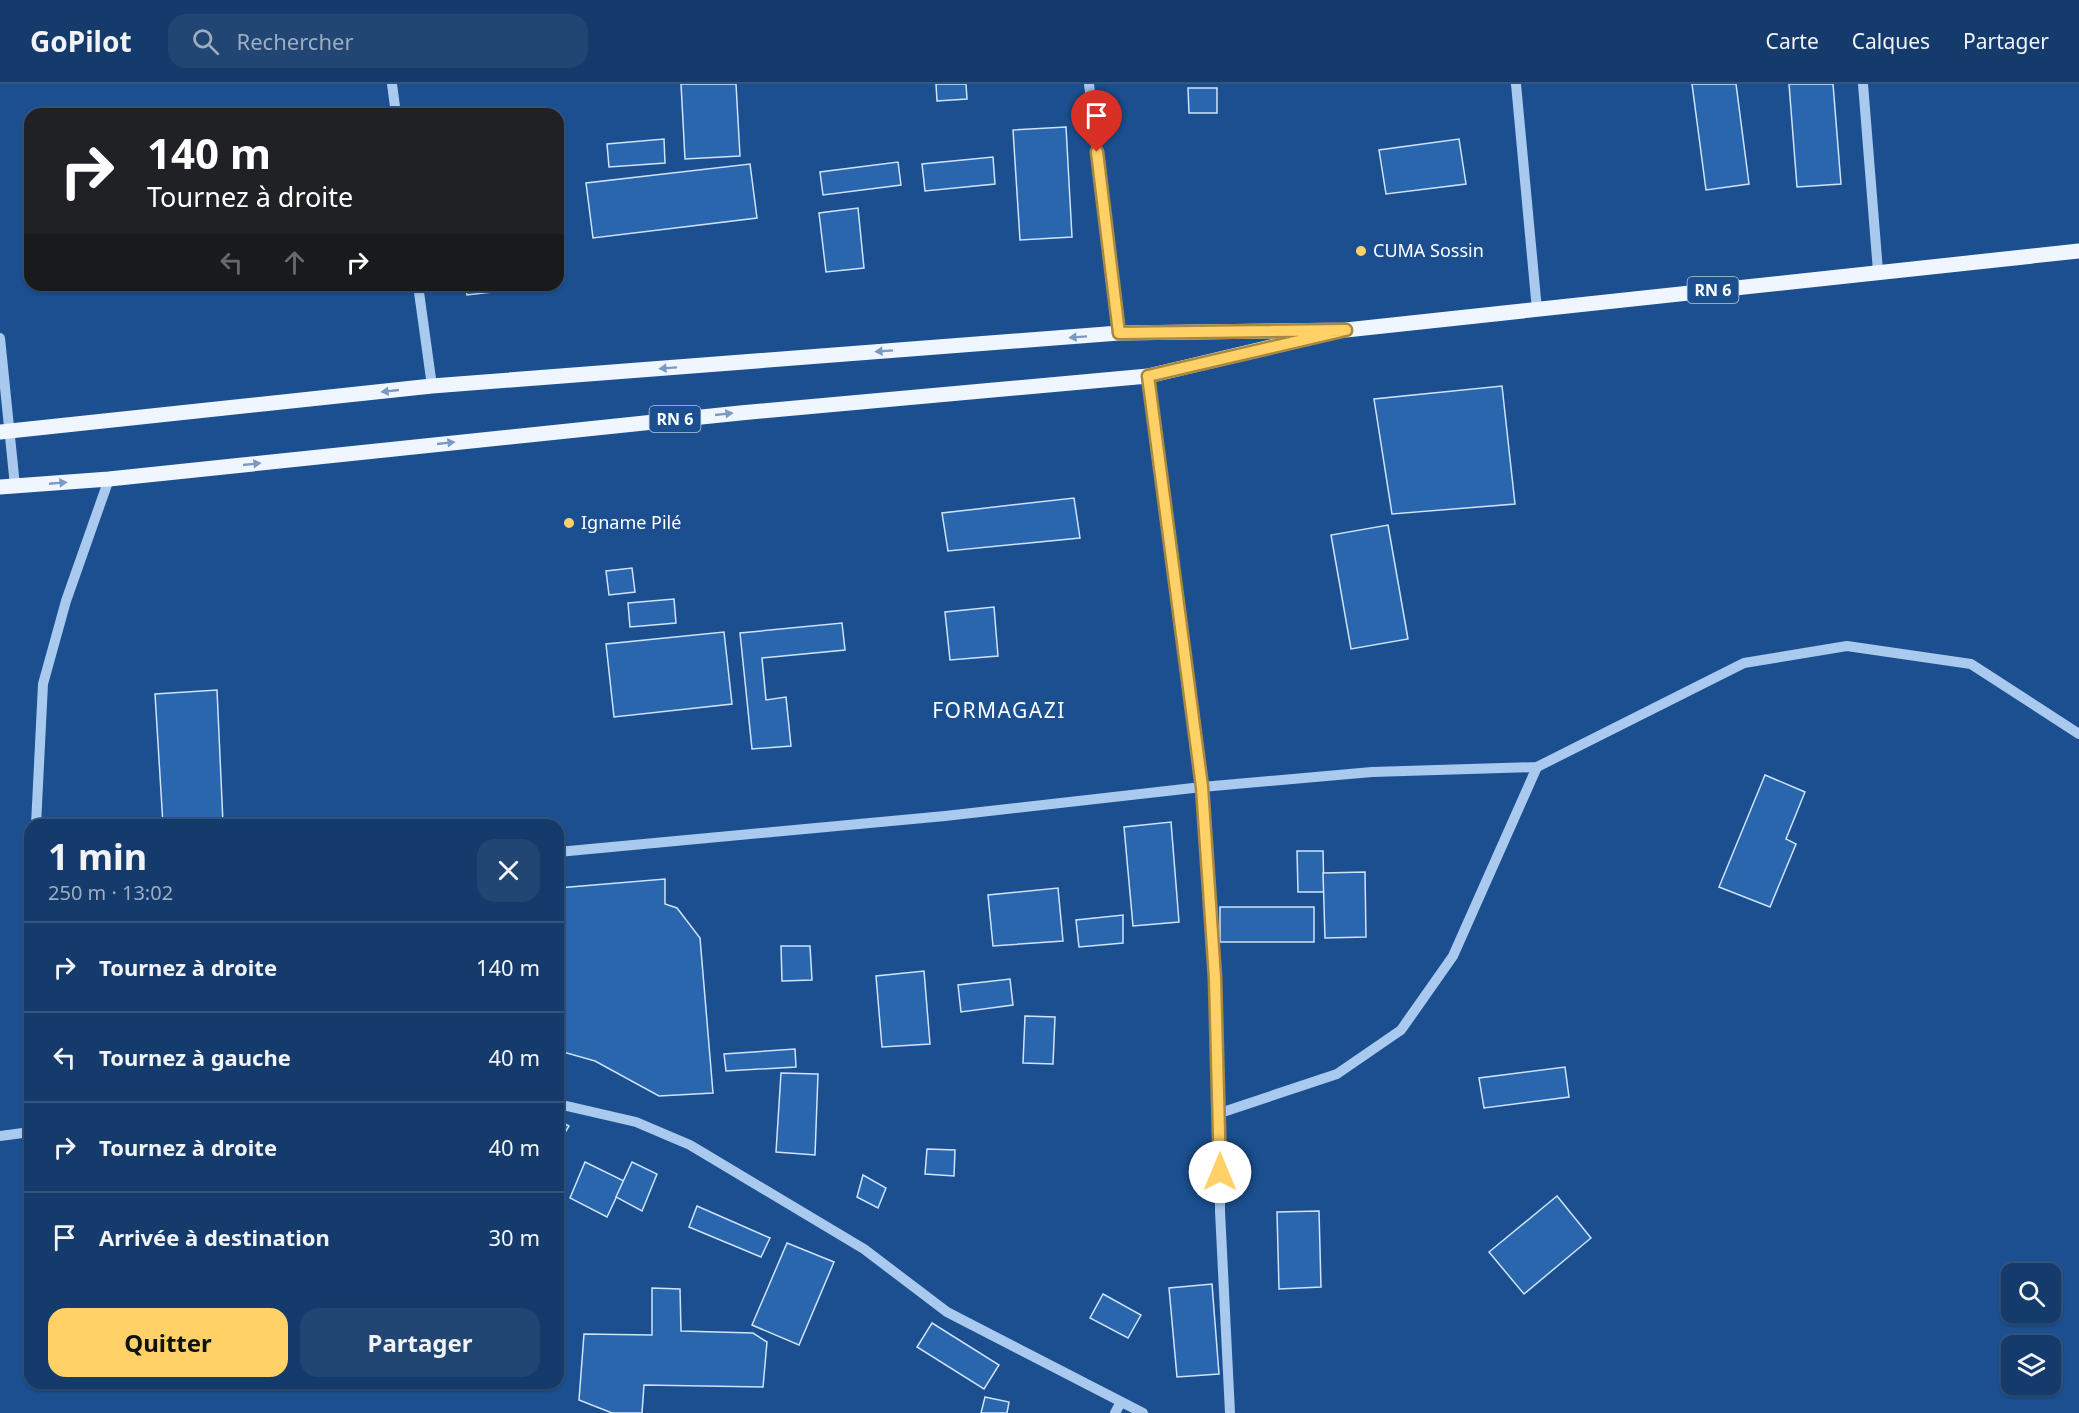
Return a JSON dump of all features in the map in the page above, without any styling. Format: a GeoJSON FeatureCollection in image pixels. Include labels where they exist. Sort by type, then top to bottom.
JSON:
{"type":"FeatureCollection","features":[{"type":"Feature","properties":{"kind":"main road","name":"RN 6"},"geometry":{"type":"LineString","coordinates":[[4,432],[432,386],[1119,333],[1346,330],[2079,251]]}},
{"type":"Feature","properties":{"kind":"main road","name":"RN 6"},"geometry":{"type":"LineString","coordinates":[[8,487],[740,412],[1148,376],[1346,330]]}},
{"type":"Feature","properties":{"kind":"street"},"geometry":{"type":"LineString","coordinates":[[392,84],[395,108]]}},
{"type":"Feature","properties":{"kind":"street"},"geometry":{"type":"LineString","coordinates":[[1089,84],[1119,333]]}},
{"type":"Feature","properties":{"kind":"street"},"geometry":{"type":"LineString","coordinates":[[1516,84],[1537,310]]}},
{"type":"Feature","properties":{"kind":"street"},"geometry":{"type":"LineString","coordinates":[[1863,84],[1878,271]]}},
{"type":"Feature","properties":{"kind":"street"},"geometry":{"type":"LineString","coordinates":[[419,291],[432,386]]}},
{"type":"Feature","properties":{"kind":"street"},"geometry":{"type":"LineString","coordinates":[[0,339],[8,487]]}},
{"type":"Feature","properties":{"kind":"street"},"geometry":{"type":"LineString","coordinates":[[1148,376],[1202,787],[1214,956],[1220,1113],[1220,1211],[1230,1413]]}},
{"type":"Feature","properties":{"kind":"street"},"geometry":{"type":"LineString","coordinates":[[36,819],[42,684],[66,601],[109,478]]}},
{"type":"Feature","properties":{"kind":"street"},"geometry":{"type":"LineString","coordinates":[[564,851],[945,816],[1202,787],[1372,772],[1537,767],[1744,663],[1847,646],[1971,664],[2079,734]]}},
{"type":"Feature","properties":{"kind":"street"},"geometry":{"type":"LineString","coordinates":[[1220,1113],[1337,1074],[1401,1030],[1453,956],[1537,767]]}},
{"type":"Feature","properties":{"kind":"street"},"geometry":{"type":"LineString","coordinates":[[564,1105],[636,1122],[690,1145],[864,1249],[947,1312],[1143,1413]]}},
{"type":"Feature","properties":{"kind":"street"},"geometry":{"type":"LineString","coordinates":[[0,1136],[24,1133]]}},
{"type":"Feature","properties":{"kind":"street"},"geometry":{"type":"LineString","coordinates":[[1115,1413],[1121,1402]]}},
{"type":"Feature","properties":{"kind":"building"},"geometry":{"type":"Polygon","coordinates":[[[681,84],[736,84],[740,156],[685,159],[681,84]]]}},
{"type":"Feature","properties":{"kind":"building"},"geometry":{"type":"Polygon","coordinates":[[[936,84],[966,84],[967,99],[937,101],[936,84]]]}},
{"type":"Feature","properties":{"kind":"building"},"geometry":{"type":"Polygon","coordinates":[[[1692,84],[1736,84],[1749,184],[1706,190],[1692,84]]]}},
{"type":"Feature","properties":{"kind":"building"},"geometry":{"type":"Polygon","coordinates":[[[1789,84],[1833,84],[1841,184],[1797,187],[1789,84]]]}},
{"type":"Feature","properties":{"kind":"building"},"geometry":{"type":"Polygon","coordinates":[[[1188,88],[1217,88],[1217,113],[1189,113],[1188,88]]]}},
{"type":"Feature","properties":{"kind":"building"},"geometry":{"type":"Polygon","coordinates":[[[1066,127],[1072,237],[1020,240],[1013,130],[1066,127]]]}},
{"type":"Feature","properties":{"kind":"building"},"geometry":{"type":"Polygon","coordinates":[[[664,139],[665,163],[609,167],[607,144],[664,139]]]}},
{"type":"Feature","properties":{"kind":"building"},"geometry":{"type":"Polygon","coordinates":[[[1459,139],[1466,184],[1386,194],[1379,150],[1459,139]]]}},
{"type":"Feature","properties":{"kind":"building"},"geometry":{"type":"Polygon","coordinates":[[[993,157],[995,184],[925,191],[922,164],[993,157]]]}},
{"type":"Feature","properties":{"kind":"building"},"geometry":{"type":"Polygon","coordinates":[[[898,162],[901,185],[823,195],[820,172],[898,162]]]}},
{"type":"Feature","properties":{"kind":"building"},"geometry":{"type":"Polygon","coordinates":[[[750,164],[757,218],[593,238],[586,183],[750,164]]]}},
{"type":"Feature","properties":{"kind":"building"},"geometry":{"type":"Polygon","coordinates":[[[858,208],[864,268],[826,272],[819,213],[858,208]]]}},
{"type":"Feature","properties":{"kind":"building"},"geometry":{"type":"Polygon","coordinates":[[[466,291],[501,291],[467,295],[466,291]]]}},
{"type":"Feature","properties":{"kind":"building"},"geometry":{"type":"Polygon","coordinates":[[[1502,386],[1515,504],[1392,514],[1374,399],[1502,386]]]}},
{"type":"Feature","properties":{"kind":"building"},"geometry":{"type":"Polygon","coordinates":[[[1074,498],[1080,538],[948,551],[942,513],[1074,498]]]}},
{"type":"Feature","properties":{"kind":"building"},"geometry":{"type":"Polygon","coordinates":[[[1388,525],[1408,639],[1351,649],[1331,535],[1388,525]]]}},
{"type":"Feature","properties":{"kind":"building"},"geometry":{"type":"Polygon","coordinates":[[[632,568],[635,592],[609,595],[606,571],[632,568]]]}},
{"type":"Feature","properties":{"kind":"building"},"geometry":{"type":"Polygon","coordinates":[[[674,599],[676,623],[630,627],[628,603],[674,599]]]}},
{"type":"Feature","properties":{"kind":"building"},"geometry":{"type":"Polygon","coordinates":[[[994,607],[998,656],[950,660],[945,612],[994,607]]]}},
{"type":"Feature","properties":{"kind":"building"},"geometry":{"type":"Polygon","coordinates":[[[842,623],[845,650],[762,658],[766,700],[786,697],[791,746],[752,749],[740,633],[842,623]]]}},
{"type":"Feature","properties":{"kind":"building"},"geometry":{"type":"Polygon","coordinates":[[[724,632],[732,704],[614,717],[606,644],[724,632]]]}},
{"type":"Feature","properties":{"kind":"building"},"geometry":{"type":"Polygon","coordinates":[[[217,690],[223,819],[163,819],[155,694],[217,690]]]}},
{"type":"Feature","properties":{"kind":"building"},"geometry":{"type":"Polygon","coordinates":[[[1765,775],[1805,792],[1786,839],[1796,844],[1770,907],[1719,887],[1765,775]]]}},
{"type":"Feature","properties":{"kind":"building"},"geometry":{"type":"Polygon","coordinates":[[[1171,822],[1179,922],[1133,926],[1124,827],[1171,822]]]}},
{"type":"Feature","properties":{"kind":"building"},"geometry":{"type":"Polygon","coordinates":[[[1297,851],[1323,851],[1324,892],[1298,892],[1297,851]]]}},
{"type":"Feature","properties":{"kind":"building"},"geometry":{"type":"Polygon","coordinates":[[[1365,872],[1366,937],[1325,938],[1323,873],[1365,872]]]}},
{"type":"Feature","properties":{"kind":"building"},"geometry":{"type":"Polygon","coordinates":[[[665,879],[665,904],[677,908],[700,938],[713,1093],[659,1096],[595,1061],[564,1052],[564,887],[665,879]]]}},
{"type":"Feature","properties":{"kind":"building"},"geometry":{"type":"Polygon","coordinates":[[[1058,888],[1063,941],[993,946],[988,895],[1058,888]]]}},
{"type":"Feature","properties":{"kind":"building"},"geometry":{"type":"Polygon","coordinates":[[[1220,907],[1314,907],[1314,942],[1220,942],[1220,907]]]}},
{"type":"Feature","properties":{"kind":"building"},"geometry":{"type":"Polygon","coordinates":[[[1123,915],[1123,943],[1079,947],[1076,920],[1123,915]]]}},
{"type":"Feature","properties":{"kind":"building"},"geometry":{"type":"Polygon","coordinates":[[[781,946],[810,946],[812,980],[782,981],[781,946]]]}},
{"type":"Feature","properties":{"kind":"building"},"geometry":{"type":"Polygon","coordinates":[[[924,971],[930,1044],[882,1047],[876,976],[924,971]]]}},
{"type":"Feature","properties":{"kind":"building"},"geometry":{"type":"Polygon","coordinates":[[[1010,979],[1013,1005],[961,1012],[958,985],[1010,979]]]}},
{"type":"Feature","properties":{"kind":"building"},"geometry":{"type":"Polygon","coordinates":[[[1025,1016],[1055,1017],[1053,1064],[1023,1063],[1025,1016]]]}},
{"type":"Feature","properties":{"kind":"building"},"geometry":{"type":"Polygon","coordinates":[[[795,1049],[796,1067],[726,1071],[724,1054],[795,1049]]]}},
{"type":"Feature","properties":{"kind":"building"},"geometry":{"type":"Polygon","coordinates":[[[1565,1067],[1569,1097],[1484,1108],[1479,1078],[1565,1067]]]}},
{"type":"Feature","properties":{"kind":"building"},"geometry":{"type":"Polygon","coordinates":[[[781,1073],[818,1074],[815,1155],[776,1152],[781,1073]]]}},
{"type":"Feature","properties":{"kind":"building"},"geometry":{"type":"Polygon","coordinates":[[[564,1123],[569,1126],[564,1134],[564,1123]]]}},
{"type":"Feature","properties":{"kind":"building"},"geometry":{"type":"Polygon","coordinates":[[[927,1149],[955,1150],[954,1176],[925,1174],[927,1149]]]}},
{"type":"Feature","properties":{"kind":"building"},"geometry":{"type":"Polygon","coordinates":[[[585,1162],[624,1181],[607,1217],[570,1198],[585,1162]]]}},
{"type":"Feature","properties":{"kind":"building"},"geometry":{"type":"Polygon","coordinates":[[[632,1162],[657,1174],[642,1211],[616,1197],[632,1162]]]}},
{"type":"Feature","properties":{"kind":"building"},"geometry":{"type":"Polygon","coordinates":[[[863,1175],[886,1188],[878,1208],[857,1197],[863,1175]]]}},
{"type":"Feature","properties":{"kind":"building"},"geometry":{"type":"Polygon","coordinates":[[[1557,1196],[1591,1238],[1524,1294],[1489,1252],[1557,1196]]]}},
{"type":"Feature","properties":{"kind":"building"},"geometry":{"type":"Polygon","coordinates":[[[697,1206],[770,1238],[761,1257],[689,1227],[697,1206]]]}},
{"type":"Feature","properties":{"kind":"building"},"geometry":{"type":"Polygon","coordinates":[[[1319,1211],[1321,1287],[1279,1289],[1277,1212],[1319,1211]]]}},
{"type":"Feature","properties":{"kind":"building"},"geometry":{"type":"Polygon","coordinates":[[[787,1243],[834,1262],[799,1345],[752,1325],[787,1243]]]}},
{"type":"Feature","properties":{"kind":"building"},"geometry":{"type":"Polygon","coordinates":[[[1212,1284],[1219,1374],[1177,1377],[1169,1288],[1212,1284]]]}},
{"type":"Feature","properties":{"kind":"building"},"geometry":{"type":"Polygon","coordinates":[[[652,1288],[680,1289],[681,1331],[753,1333],[767,1342],[763,1387],[644,1385],[642,1413],[612,1413],[579,1400],[584,1334],[652,1335],[652,1288]]]}},
{"type":"Feature","properties":{"kind":"building"},"geometry":{"type":"Polygon","coordinates":[[[1103,1294],[1141,1315],[1128,1338],[1090,1318],[1103,1294]]]}},
{"type":"Feature","properties":{"kind":"building"},"geometry":{"type":"Polygon","coordinates":[[[932,1323],[999,1365],[984,1389],[917,1347],[932,1323]]]}},
{"type":"Feature","properties":{"kind":"building"},"geometry":{"type":"Polygon","coordinates":[[[985,1397],[1009,1402],[1007,1413],[981,1413],[985,1397]]]}},
{"type":"Feature","properties":{"kind":"place","name":"CUMA Sossin"},"geometry":{"type":"Point","coordinates":[1361,251]}},
{"type":"Feature","properties":{"kind":"place","name":"Igname Pilé"},"geometry":{"type":"Point","coordinates":[569,523]}},
{"type":"Feature","properties":{"kind":"district","name":"FORMAGAZI"},"geometry":{"type":"Point","coordinates":[999,711]}},
{"type":"Feature","properties":{"kind":"route"},"geometry":{"type":"LineString","coordinates":[[1097,152],[1119,333],[1346,330],[1148,376],[1202,787],[1215,978],[1220,1172]]}}]}
